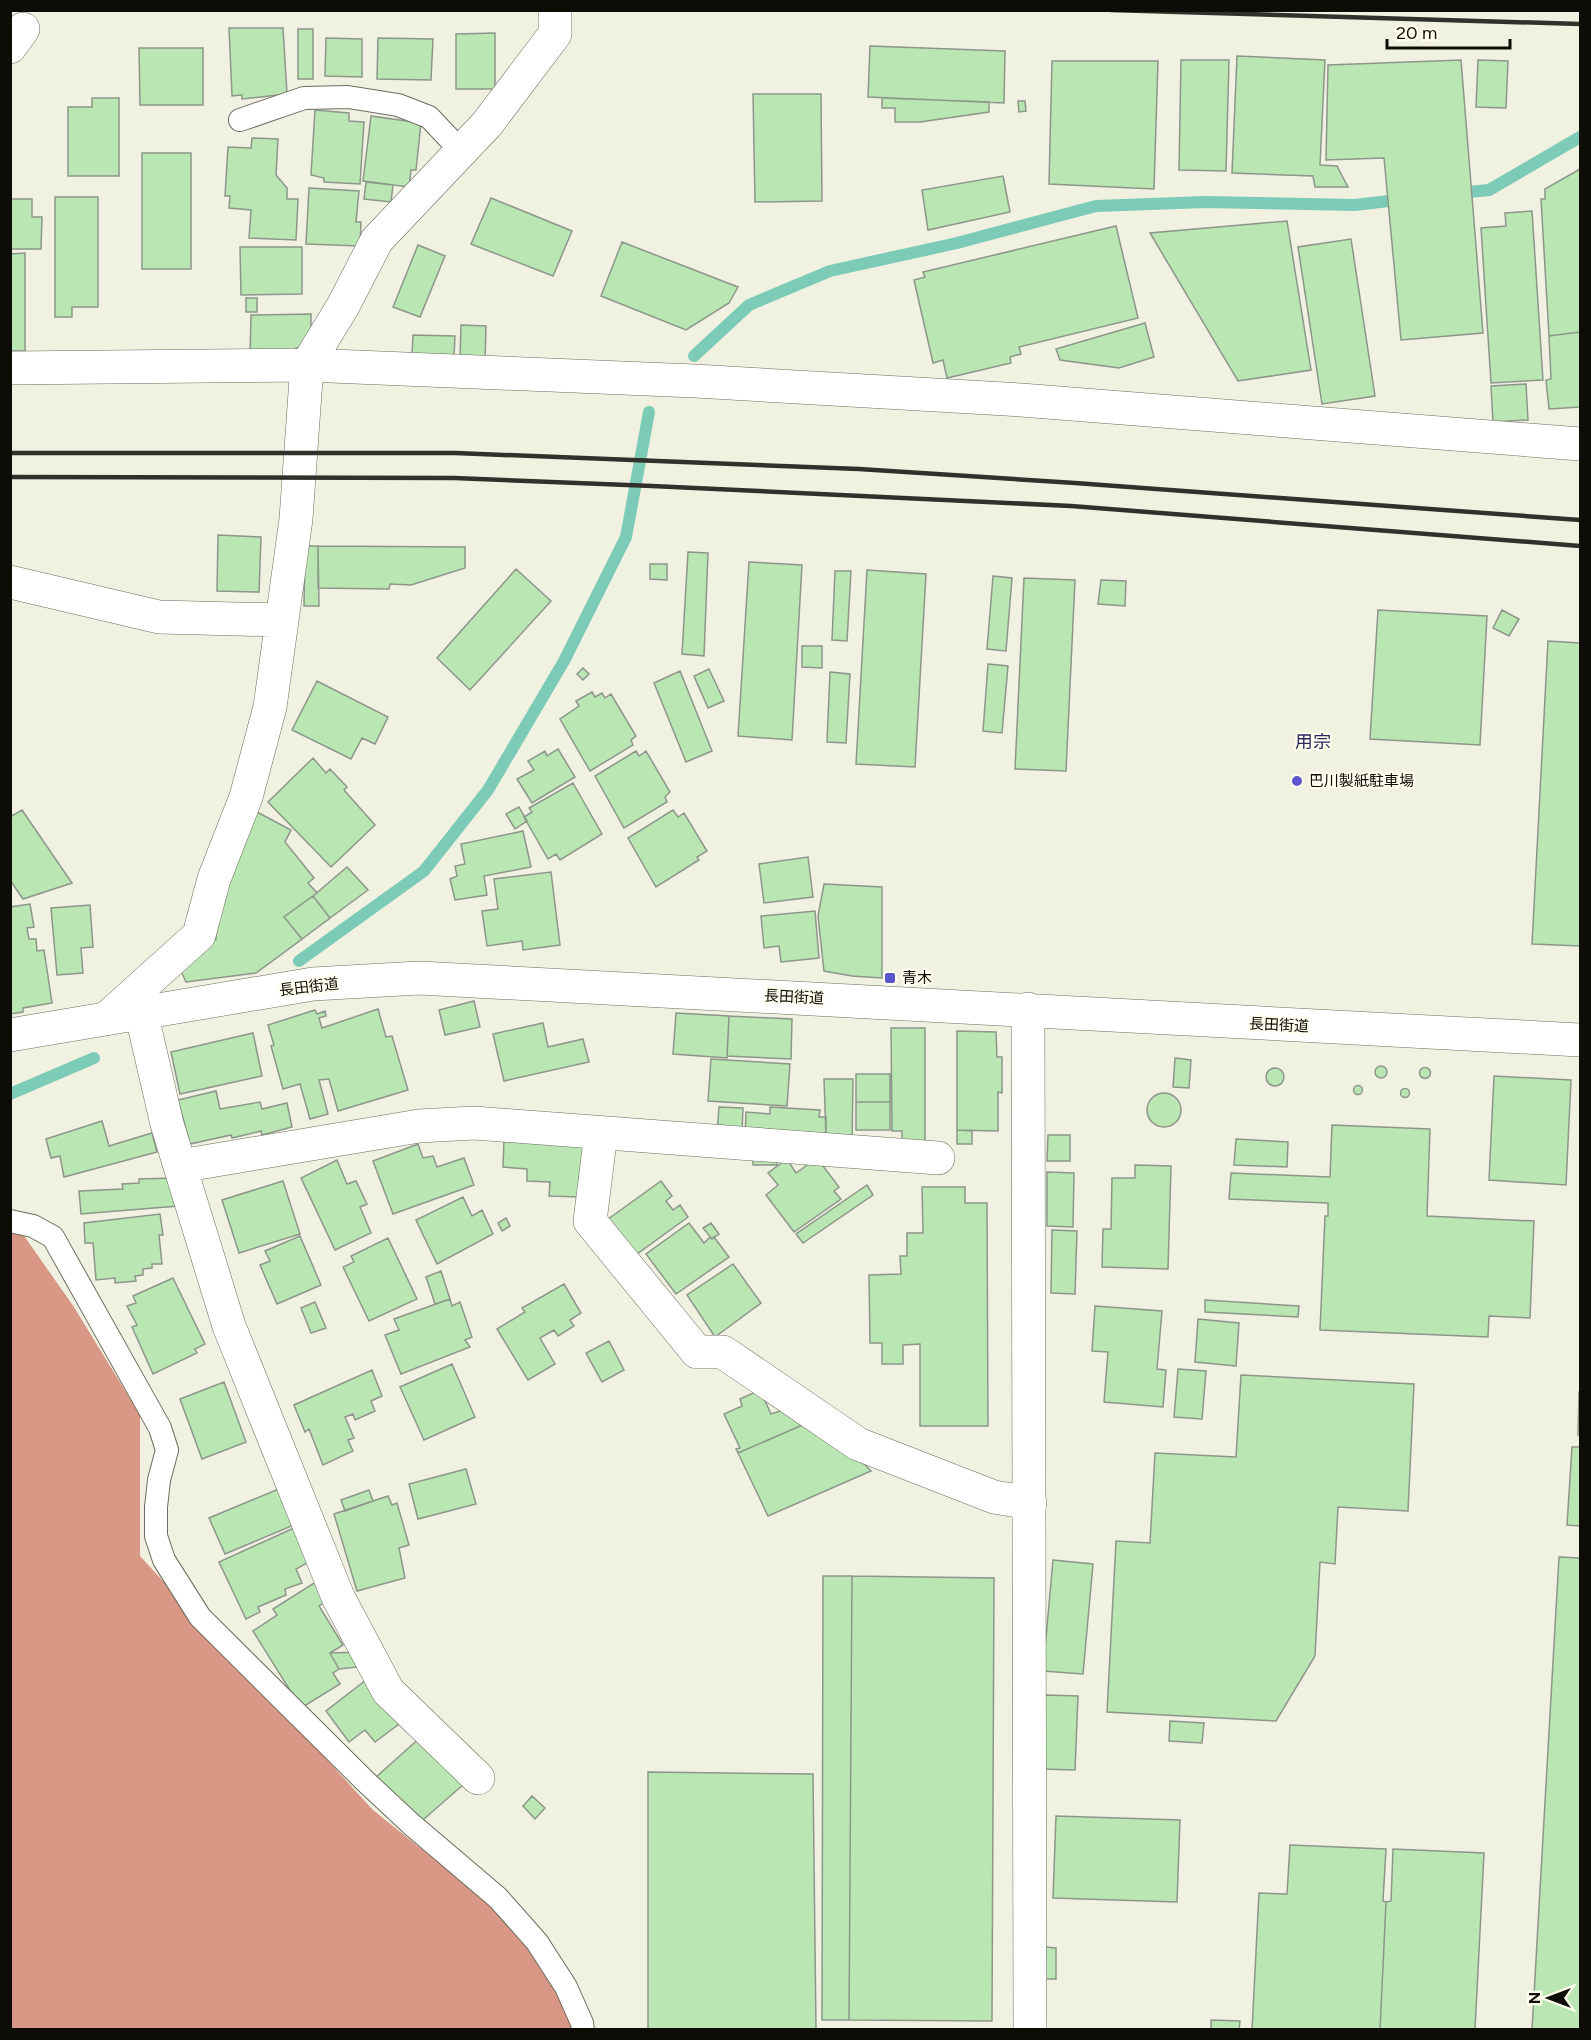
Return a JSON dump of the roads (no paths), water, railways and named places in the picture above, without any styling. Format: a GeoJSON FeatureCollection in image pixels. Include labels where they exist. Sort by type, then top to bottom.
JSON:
{"type":"FeatureCollection","features":[{"type":"Feature","properties":{"kind":"street"},"geometry":{"type":"LineString","coordinates":[[107,1018],[199,935],[214,879],[246,797],[270,707],[280,620],[296,519],[307,365],[343,306],[377,240],[487,124],[555,34],[555,10]]}},
{"type":"Feature","properties":{"kind":"street"},"geometry":{"type":"LineString","coordinates":[[10,368],[307,365],[695,381],[1010,399],[1581,444]]}},
{"type":"Feature","properties":{"kind":"street"},"geometry":{"type":"LineString","coordinates":[[10,582],[159,617],[280,620]]}},
{"type":"Feature","properties":{"kind":"street","name":"長田街道"},"geometry":{"type":"LineString","coordinates":[[10,1035],[313,984],[419,978],[1581,1040]]}},
{"type":"Feature","properties":{"kind":"street"},"geometry":{"type":"LineString","coordinates":[[1028,1009],[1030,2030]]}},
{"type":"Feature","properties":{"kind":"street"},"geometry":{"type":"LineString","coordinates":[[141,1012],[167,1124],[229,1326],[338,1597],[388,1691],[478,1778]]}},
{"type":"Feature","properties":{"kind":"street"},"geometry":{"type":"LineString","coordinates":[[180,1166],[419,1126],[474,1123],[938,1158]]}},
{"type":"Feature","properties":{"kind":"street"},"geometry":{"type":"LineString","coordinates":[[600,1133],[590,1221],[697,1352],[723,1352],[858,1444],[994,1497],[1030,1503]]}},
{"type":"Feature","properties":{"kind":"lane"},"geometry":{"type":"LineString","coordinates":[[240,120],[304,98],[348,97],[398,105],[429,117],[462,152]]}},
{"type":"Feature","properties":{"kind":"lane"},"geometry":{"type":"LineString","coordinates":[[10,1221],[33,1226],[53,1237],[160,1428],[167,1450],[158,1489],[156,1536],[164,1560],[200,1617],[365,1781],[411,1824],[498,1898],[543,1951],[566,1987],[582,2022],[583,2030]]}},
{"type":"Feature","properties":{"kind":"waterway"},"geometry":{"type":"LineString","coordinates":[[1458,193],[1489,190],[1580,137]]}},
{"type":"Feature","properties":{"kind":"waterway"},"geometry":{"type":"LineString","coordinates":[[694,356],[749,305],[830,271],[957,243],[1096,206],[1205,202],[1355,205],[1405,199]]}},
{"type":"Feature","properties":{"kind":"waterway"},"geometry":{"type":"LineString","coordinates":[[299,961],[424,871],[488,790],[564,661],[626,537],[649,412]]}},
{"type":"Feature","properties":{"kind":"waterway"},"geometry":{"type":"LineString","coordinates":[[10,1094],[94,1058]]}},
{"type":"Feature","properties":{"kind":"railway"},"geometry":{"type":"LineString","coordinates":[[1111,10],[1580,24]]}},
{"type":"Feature","properties":{"kind":"railway"},"geometry":{"type":"LineString","coordinates":[[10,453],[455,453],[859,469],[1580,520]]}},
{"type":"Feature","properties":{"kind":"railway"},"geometry":{"type":"LineString","coordinates":[[10,477],[454,478],[652,486],[1071,506],[1580,546]]}},
{"type":"Feature","properties":{"kind":"place","name":"巴川製紙駐車場"},"geometry":{"type":"Point","coordinates":[1297,781]}},
{"type":"Feature","properties":{"kind":"place","name":"青木"},"geometry":{"type":"Point","coordinates":[890,978]}},
{"type":"Feature","properties":{"kind":"district","name":"用宗"},"geometry":{"type":"Point","coordinates":[1313,742]}}]}
